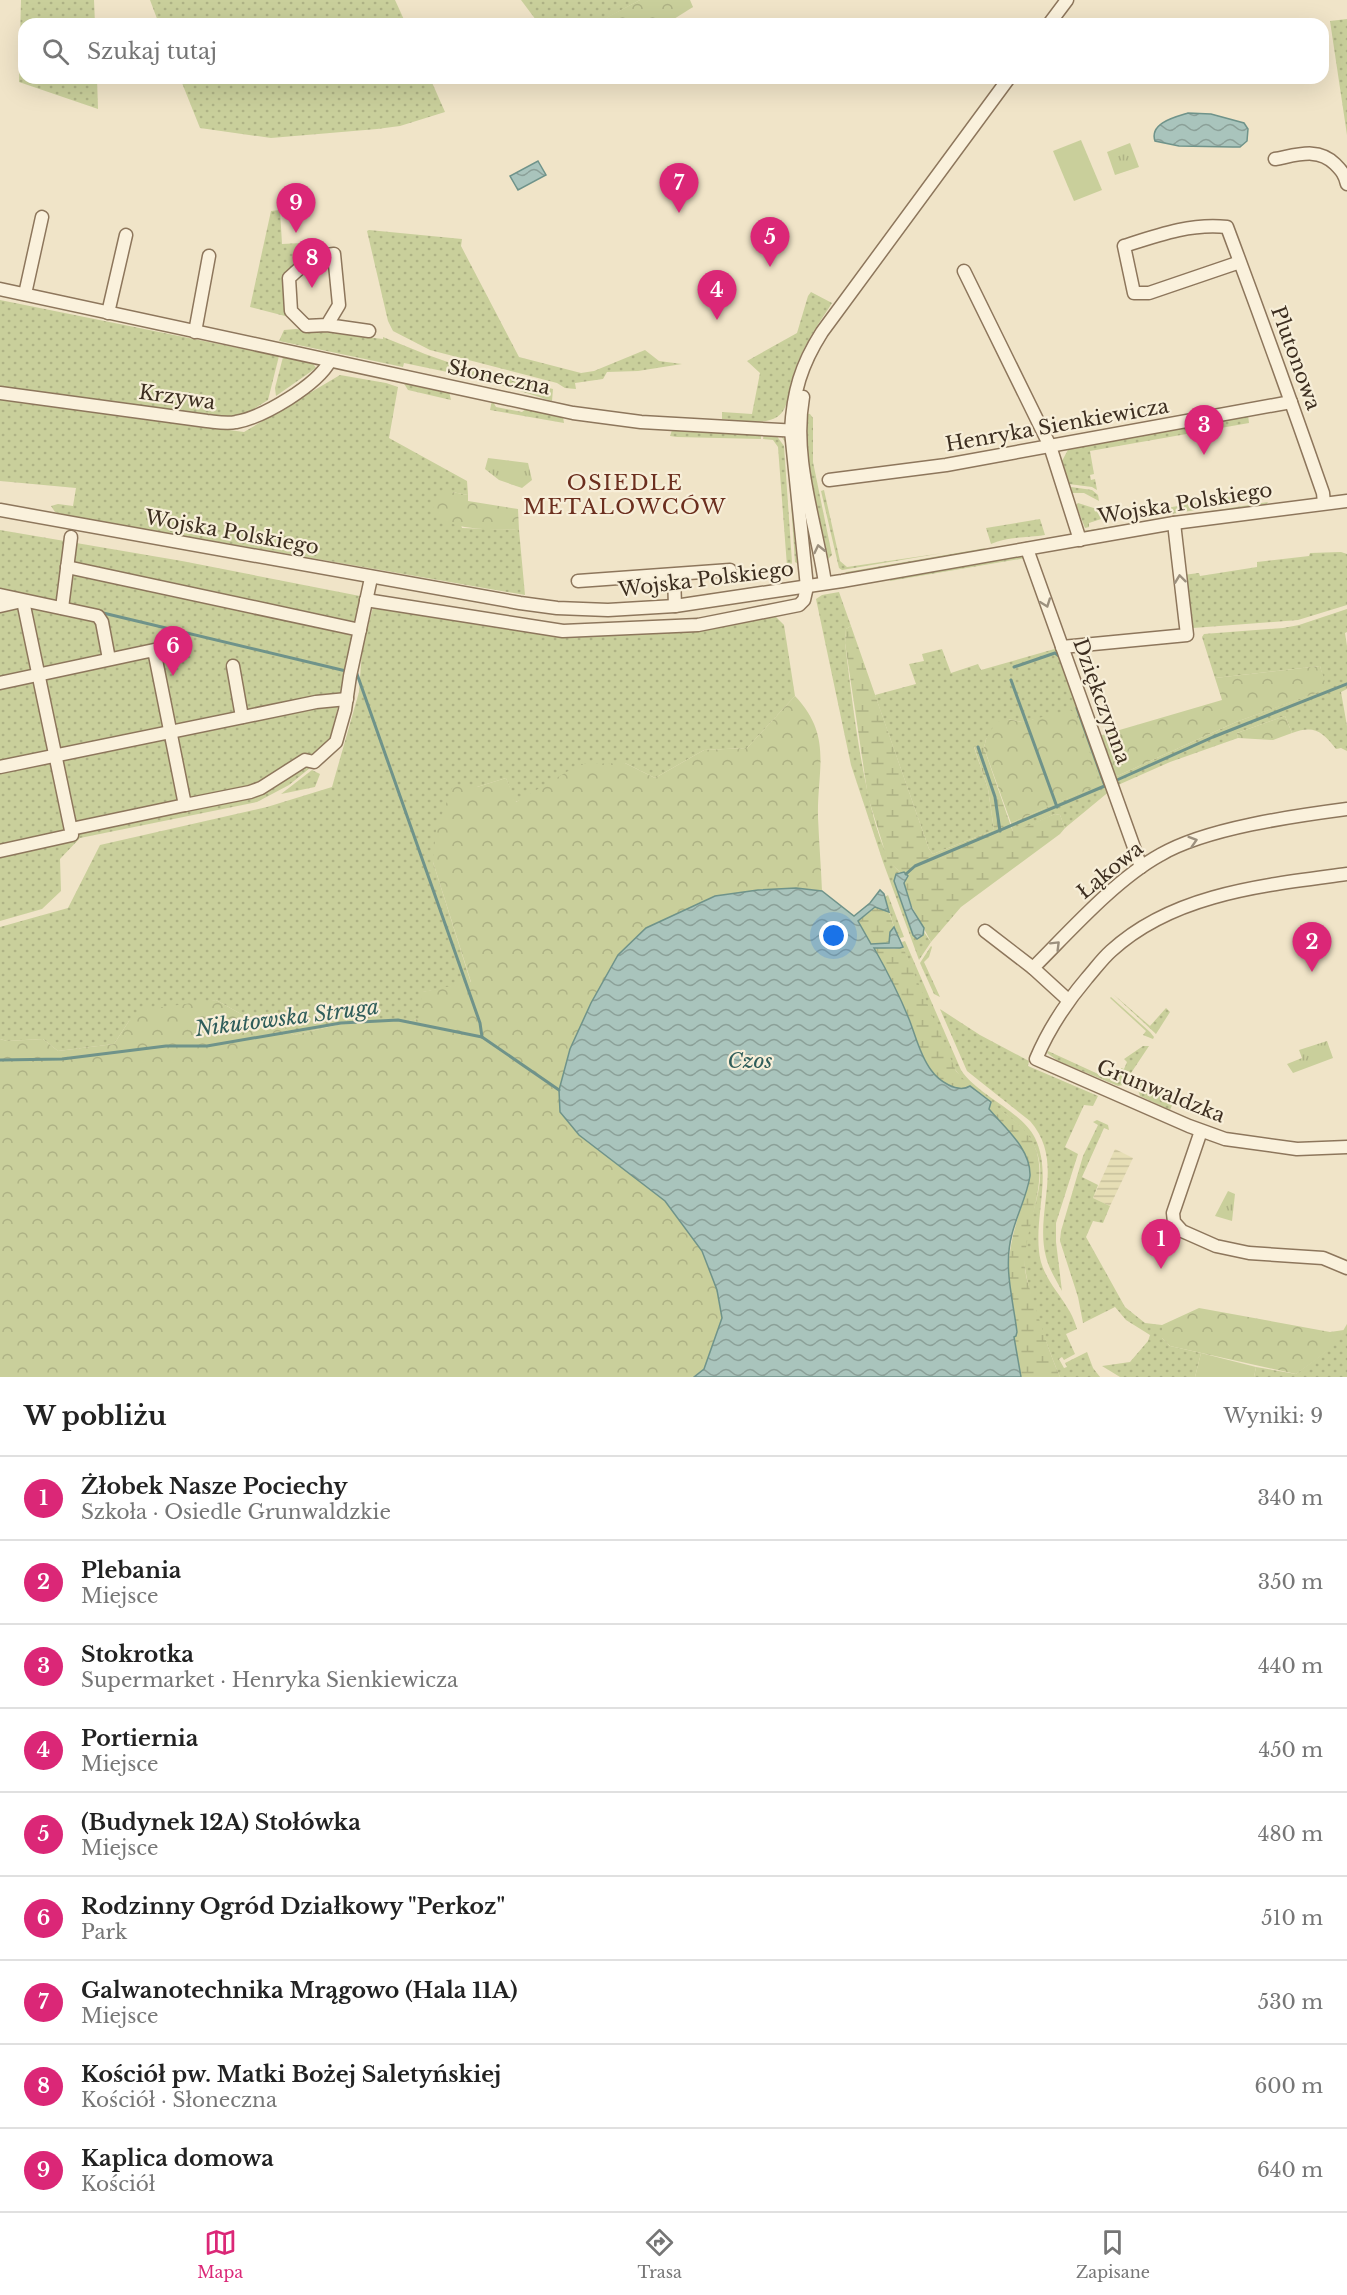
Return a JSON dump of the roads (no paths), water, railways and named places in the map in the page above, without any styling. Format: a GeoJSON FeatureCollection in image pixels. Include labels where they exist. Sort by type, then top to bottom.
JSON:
{"type":"FeatureCollection","features":[{"type":"Feature","properties":{"kind":"street"},"geometry":{"type":"LineString","coordinates":[[1054,18],[1067,0]]}},
{"type":"Feature","properties":{"kind":"street"},"geometry":{"type":"LineString","coordinates":[[825,583],[792,408],[800,372],[822,332],[1005,84]]}},
{"type":"Feature","properties":{"kind":"street"},"geometry":{"type":"LineString","coordinates":[[1275,159],[1311,153],[1326,156],[1345,174],[1347,184]]}},
{"type":"Feature","properties":{"kind":"street"},"geometry":{"type":"LineString","coordinates":[[25,294],[42,217]]}},
{"type":"Feature","properties":{"kind":"street","name":"Plutonowa"},"geometry":{"type":"LineString","coordinates":[[1240,262],[1149,293],[1134,293],[1124,246],[1169,231],[1227,227],[1240,262],[1291,402],[1323,493],[1324,503]]}},
{"type":"Feature","properties":{"kind":"street"},"geometry":{"type":"LineString","coordinates":[[108,313],[126,236]]}},
{"type":"Feature","properties":{"kind":"street"},"geometry":{"type":"LineString","coordinates":[[327,325],[339,305],[334,254],[312,257],[289,278],[291,311],[306,326],[327,325],[369,332]]}},
{"type":"Feature","properties":{"kind":"street"},"geometry":{"type":"LineString","coordinates":[[195,332],[209,256]]}},
{"type":"Feature","properties":{"kind":"street"},"geometry":{"type":"LineString","coordinates":[[964,271],[1050,446],[1080,540]]}},
{"type":"Feature","properties":{"kind":"street","name":"Słoneczna"},"geometry":{"type":"LineString","coordinates":[[0,289],[573,413],[641,422],[795,431]]}},
{"type":"Feature","properties":{"kind":"street","name":"Krzywa"},"geometry":{"type":"LineString","coordinates":[[0,393],[207,421],[236,422],[262,413],[295,393],[323,372],[330,361]]}},
{"type":"Feature","properties":{"kind":"street","name":"Henryka Sienkiewicza"},"geometry":{"type":"LineString","coordinates":[[829,480],[892,473],[1291,402]]}},
{"type":"Feature","properties":{"kind":"street"},"geometry":{"type":"LineString","coordinates":[[366,600],[464,614],[531,628],[572,631],[666,627],[744,617],[796,607],[804,600],[807,587],[795,431]]}},
{"type":"Feature","properties":{"kind":"street","name":"Wojska Polskiego"},"geometry":{"type":"LineString","coordinates":[[0,510],[371,578],[557,608],[608,610],[675,606],[807,587],[1174,523],[1347,501]]}},
{"type":"Feature","properties":{"kind":"street"},"geometry":{"type":"LineString","coordinates":[[1062,647],[1187,635],[1174,523]]}},
{"type":"Feature","properties":{"kind":"street"},"geometry":{"type":"LineString","coordinates":[[62,608],[70,537]]}},
{"type":"Feature","properties":{"kind":"street","name":"Dziękczynna"},"geometry":{"type":"LineString","coordinates":[[1027,549],[1141,867]]}},
{"type":"Feature","properties":{"kind":"street"},"geometry":{"type":"LineString","coordinates":[[67,567],[360,630]]}},
{"type":"Feature","properties":{"kind":"street"},"geometry":{"type":"LineString","coordinates":[[578,581],[730,570]]}},
{"type":"Feature","properties":{"kind":"street"},"geometry":{"type":"LineString","coordinates":[[674,574],[675,606]]}},
{"type":"Feature","properties":{"kind":"street"},"geometry":{"type":"LineString","coordinates":[[71,829],[250,792],[305,760],[314,762],[336,742],[371,578]]}},
{"type":"Feature","properties":{"kind":"street"},"geometry":{"type":"LineString","coordinates":[[0,595],[98,616],[102,622],[109,659]]}},
{"type":"Feature","properties":{"kind":"street"},"geometry":{"type":"LineString","coordinates":[[0,606],[23,601]]}},
{"type":"Feature","properties":{"kind":"street"},"geometry":{"type":"LineString","coordinates":[[0,851],[72,835],[23,601]]}},
{"type":"Feature","properties":{"kind":"street"},"geometry":{"type":"LineString","coordinates":[[0,683],[154,650],[185,805]]}},
{"type":"Feature","properties":{"kind":"street"},"geometry":{"type":"LineString","coordinates":[[233,666],[242,717]]}},
{"type":"Feature","properties":{"kind":"street"},"geometry":{"type":"LineString","coordinates":[[0,767],[316,702],[347,699]]}},
{"type":"Feature","properties":{"kind":"street","name":"Łąkowa"},"geometry":{"type":"LineString","coordinates":[[1033,968],[1076,925],[1141,867],[1159,855],[1181,845],[1226,832],[1347,809]]}},
{"type":"Feature","properties":{"kind":"street"},"geometry":{"type":"LineString","coordinates":[[985,931],[1033,968],[1068,1000],[1111,951],[1141,929],[1161,918],[1208,898],[1256,887],[1347,874]]}},
{"type":"Feature","properties":{"kind":"street","name":"Grunwaldzka"},"geometry":{"type":"LineString","coordinates":[[1068,1000],[1047,1034],[1036,1059],[1201,1131],[1225,1139],[1288,1148],[1347,1147]]}},
{"type":"Feature","properties":{"kind":"street"},"geometry":{"type":"LineString","coordinates":[[1201,1131],[1173,1213],[1174,1222],[1182,1231],[1225,1249],[1323,1258],[1347,1268]]}},
{"type":"Feature","properties":{"kind":"water"},"geometry":{"type":"Polygon","coordinates":[[[1188,113],[1211,114],[1244,123],[1248,129],[1247,141],[1240,147],[1233,147],[1179,146],[1155,141],[1154,135],[1159,125],[1188,113]]]}},
{"type":"Feature","properties":{"kind":"water"},"geometry":{"type":"Polygon","coordinates":[[[538,161],[546,175],[518,190],[510,176],[538,161]]]}},
{"type":"Feature","properties":{"kind":"water"},"geometry":{"type":"Polygon","coordinates":[[[904,872],[908,876],[904,883],[912,909],[924,928],[923,935],[917,939],[913,935],[894,881],[896,874],[904,872]]]}},
{"type":"Feature","properties":{"kind":"water","name":"Czos"},"geometry":{"type":"Polygon","coordinates":[[[796,888],[822,891],[854,916],[870,903],[880,890],[884,894],[889,912],[875,907],[858,921],[871,944],[889,943],[890,932],[894,927],[903,947],[874,948],[901,1001],[927,1064],[943,1082],[959,1088],[970,1086],[991,1102],[989,1109],[1022,1148],[1030,1176],[1012,1234],[1008,1259],[1017,1332],[1014,1337],[1021,1377],[694,1377],[704,1369],[722,1318],[717,1290],[702,1251],[665,1201],[579,1135],[560,1112],[559,1090],[570,1049],[591,1003],[618,955],[646,928],[715,896],[796,888]]]}},
{"type":"Feature","properties":{"kind":"waterway"},"geometry":{"type":"LineString","coordinates":[[99,612],[346,671]]}},
{"type":"Feature","properties":{"kind":"waterway"},"geometry":{"type":"LineString","coordinates":[[1014,667],[1055,653],[1059,656]]}},
{"type":"Feature","properties":{"kind":"waterway"},"geometry":{"type":"LineString","coordinates":[[353,673],[357,674],[480,1023],[482,1037]]}},
{"type":"Feature","properties":{"kind":"waterway"},"geometry":{"type":"LineString","coordinates":[[1011,680],[1057,807]]}},
{"type":"Feature","properties":{"kind":"waterway"},"geometry":{"type":"LineString","coordinates":[[1117,780],[1213,737],[1347,684]]}},
{"type":"Feature","properties":{"kind":"waterway"},"geometry":{"type":"LineString","coordinates":[[1077,708],[1105,786]]}},
{"type":"Feature","properties":{"kind":"waterway"},"geometry":{"type":"LineString","coordinates":[[978,747],[995,797],[1000,831]]}},
{"type":"Feature","properties":{"kind":"waterway"},"geometry":{"type":"LineString","coordinates":[[906,874],[915,866],[1107,785]]}},
{"type":"Feature","properties":{"kind":"waterway","name":"Nikutowska Struga"},"geometry":{"type":"LineString","coordinates":[[0,1060],[62,1059],[166,1046],[207,1046],[341,1023],[398,1020],[482,1037],[559,1090]]}},
{"type":"Feature","properties":{"kind":"place","name":"Galwanotechnika Mrągowo (Hala 11A)"},"geometry":{"type":"Point","coordinates":[679,213]}},
{"type":"Feature","properties":{"kind":"place","name":"Kaplica domowa"},"geometry":{"type":"Point","coordinates":[296,233]}},
{"type":"Feature","properties":{"kind":"place","name":"(Budynek 12A) Stołówka"},"geometry":{"type":"Point","coordinates":[770,267]}},
{"type":"Feature","properties":{"kind":"place","name":"Kościół pw. Matki Bożej Saletyńskiej"},"geometry":{"type":"Point","coordinates":[312,288]}},
{"type":"Feature","properties":{"kind":"place","name":"Portiernia"},"geometry":{"type":"Point","coordinates":[717,320]}},
{"type":"Feature","properties":{"kind":"place","name":"Stokrotka"},"geometry":{"type":"Point","coordinates":[1204,455]}},
{"type":"Feature","properties":{"kind":"place","name":"Rodzinny Ogród Działkowy \"Perkoz\""},"geometry":{"type":"Point","coordinates":[173,676]}},
{"type":"Feature","properties":{"kind":"place","name":"Plebania"},"geometry":{"type":"Point","coordinates":[1312,972]}},
{"type":"Feature","properties":{"kind":"place","name":"Żłobek Nasze Pociechy"},"geometry":{"type":"Point","coordinates":[1161,1269]}},
{"type":"Feature","properties":{"kind":"district","name":"OSIEDLE METALOWCÓW"},"geometry":{"type":"Point","coordinates":[625,495]}}]}
